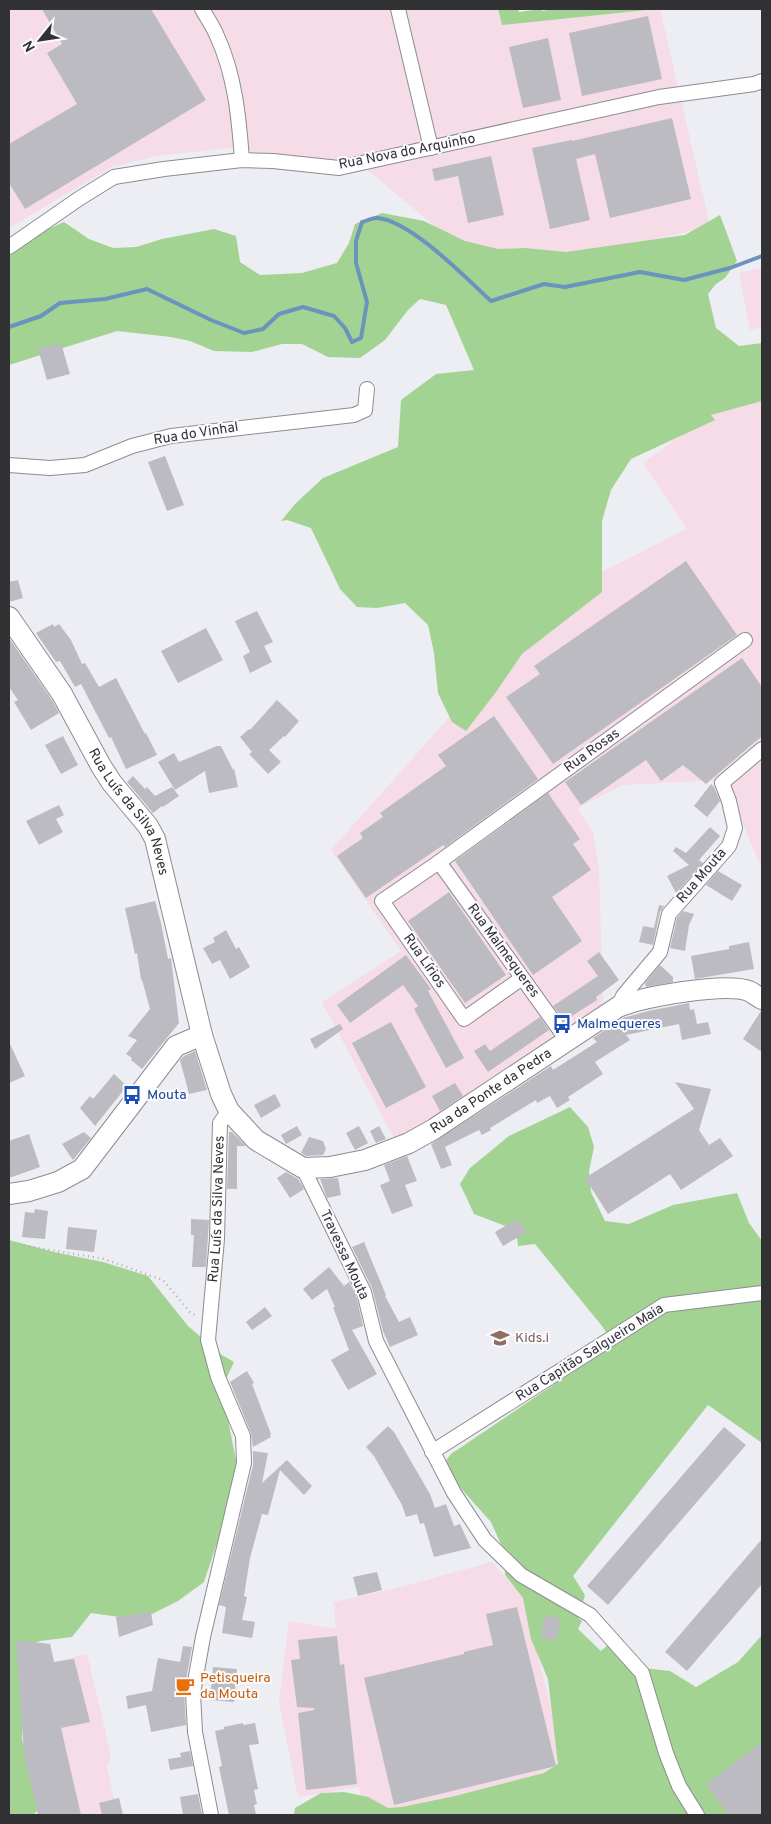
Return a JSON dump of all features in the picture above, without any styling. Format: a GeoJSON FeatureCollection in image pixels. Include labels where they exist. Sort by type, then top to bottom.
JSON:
{"type":"FeatureCollection","features":[{"type":"Feature","properties":{"kind":"street"},"geometry":{"type":"LineString","coordinates":[[202,9],[217,36],[228,65],[238,114],[242,160]]}},
{"type":"Feature","properties":{"kind":"street"},"geometry":{"type":"LineString","coordinates":[[398,9],[431,148]]}},
{"type":"Feature","properties":{"kind":"street","name":"Rua Nova do Arquinho"},"geometry":{"type":"LineString","coordinates":[[9,247],[114,177],[242,160],[273,161],[339,168],[659,97],[754,84],[762,81]]}},
{"type":"Feature","properties":{"kind":"street","name":"Rua do Vinhal"},"geometry":{"type":"LineString","coordinates":[[9,465],[50,468],[85,465],[132,446],[171,436],[354,415],[365,410],[367,389]]}},
{"type":"Feature","properties":{"kind":"street","name":"Rua Luís da Silva Neves"},"geometry":{"type":"LineString","coordinates":[[9,617],[62,694],[112,783],[148,826],[155,839],[202,1034],[221,1094],[229,1111],[220,1123],[216,1239],[208,1340],[218,1377],[243,1436],[244,1463],[203,1637],[193,1693],[195,1732],[210,1815]]}},
{"type":"Feature","properties":{"kind":"street","name":"Rua Rosas"},"geometry":{"type":"LineString","coordinates":[[439,862],[745,640]]}},
{"type":"Feature","properties":{"kind":"street","name":"Rua Mouta"},"geometry":{"type":"LineString","coordinates":[[618,1007],[623,996],[660,952],[669,914],[728,846],[735,828],[729,801],[722,783],[762,748]]}},
{"type":"Feature","properties":{"kind":"street","name":"Rua Malmequeres"},"geometry":{"type":"LineString","coordinates":[[439,862],[567,1040]]}},
{"type":"Feature","properties":{"kind":"street","name":"Rua Lírios"},"geometry":{"type":"LineString","coordinates":[[439,862],[382,901],[464,1019],[522,978]]}},
{"type":"Feature","properties":{"kind":"street","name":"Rua da Ponte da Pedra"},"geometry":{"type":"LineString","coordinates":[[303,1168],[330,1167],[365,1160],[409,1143],[434,1129],[618,1007],[654,996],[720,988],[748,991],[762,999]]}},
{"type":"Feature","properties":{"kind":"street"},"geometry":{"type":"LineString","coordinates":[[9,1194],[30,1191],[58,1182],[82,1169],[176,1046],[202,1034]]}},
{"type":"Feature","properties":{"kind":"street"},"geometry":{"type":"LineString","coordinates":[[229,1111],[256,1140],[303,1168]]}},
{"type":"Feature","properties":{"kind":"street","name":"Travessa Mouta"},"geometry":{"type":"LineString","coordinates":[[303,1168],[364,1292],[376,1341],[454,1494],[486,1540],[521,1575],[590,1615],[642,1673],[666,1753],[679,1786],[697,1815]]}},
{"type":"Feature","properties":{"kind":"street","name":"Rua Capitão Salgueiro Maia"},"geometry":{"type":"LineString","coordinates":[[432,1452],[664,1305],[762,1293]]}},
{"type":"Feature","properties":{"kind":"path"},"geometry":{"type":"LineString","coordinates":[[9,1243],[104,1259],[163,1280],[190,1312],[210,1322]]}},
{"type":"Feature","properties":{"kind":"shaded area"},"geometry":{"type":"Polygon","coordinates":[[[9,9],[498,9],[502,25],[660,9],[710,226],[509,275],[473,258],[358,162],[325,162],[227,148],[157,156],[112,167],[9,228],[9,9]]]}},
{"type":"Feature","properties":{"kind":"shaded area"},"geometry":{"type":"Polygon","coordinates":[[[762,268],[762,327],[750,330],[739,273],[762,268]]]}},
{"type":"Feature","properties":{"kind":"shaded area"},"geometry":{"type":"Polygon","coordinates":[[[762,377],[762,863],[758,860],[725,780],[623,785],[577,808],[593,832],[599,869],[603,1008],[467,1098],[395,1140],[322,1002],[401,951],[331,850],[560,593],[687,529],[643,463],[762,377]]]}},
{"type":"Feature","properties":{"kind":"shaded area"},"geometry":{"type":"Polygon","coordinates":[[[492,1562],[512,1585],[521,1587],[567,1773],[365,1815],[359,1787],[298,1797],[279,1703],[289,1621],[336,1629],[334,1602],[397,1588],[492,1562]]]}},
{"type":"Feature","properties":{"kind":"shaded area"},"geometry":{"type":"Polygon","coordinates":[[[50,1644],[54,1662],[87,1654],[111,1755],[107,1768],[114,1799],[119,1798],[123,1815],[38,1815],[24,1754],[50,1644]]]}},
{"type":"Feature","properties":{"kind":"green space"},"geometry":{"type":"Polygon","coordinates":[[[498,9],[518,9],[519,12],[541,9],[542,11],[553,9],[657,9],[502,25],[498,9]]]}},
{"type":"Feature","properties":{"kind":"green space"},"geometry":{"type":"Polygon","coordinates":[[[382,213],[424,221],[465,241],[498,249],[525,248],[566,252],[685,235],[720,215],[737,261],[725,278],[716,284],[708,294],[716,328],[739,346],[762,343],[762,401],[711,415],[715,420],[631,459],[611,490],[602,521],[602,592],[522,654],[466,731],[452,722],[438,693],[434,653],[428,625],[405,603],[377,608],[357,607],[340,589],[311,528],[287,520],[281,521],[296,503],[323,478],[398,447],[401,400],[436,374],[474,370],[446,305],[420,299],[408,310],[385,340],[360,358],[328,357],[302,344],[282,344],[252,352],[214,351],[190,341],[171,337],[117,331],[9,365],[9,243],[24,240],[64,222],[89,239],[113,248],[136,247],[162,239],[214,229],[236,236],[240,262],[260,275],[302,273],[337,263],[349,243],[355,224],[382,213]]]}},
{"type":"Feature","properties":{"kind":"green space"},"geometry":{"type":"Polygon","coordinates":[[[570,1107],[588,1127],[594,1147],[589,1171],[591,1192],[605,1221],[629,1224],[673,1205],[737,1193],[749,1223],[762,1241],[762,1443],[708,1405],[573,1576],[585,1595],[578,1618],[582,1621],[578,1629],[601,1651],[608,1645],[626,1666],[670,1671],[696,1687],[738,1662],[762,1635],[762,1815],[294,1815],[295,1808],[321,1793],[344,1792],[368,1797],[388,1808],[402,1807],[455,1796],[544,1773],[558,1764],[548,1679],[531,1639],[523,1598],[505,1575],[504,1551],[491,1522],[456,1483],[446,1467],[447,1459],[451,1454],[614,1344],[602,1326],[535,1244],[518,1246],[516,1230],[474,1214],[460,1184],[470,1168],[509,1136],[570,1107]]]}},
{"type":"Feature","properties":{"kind":"green space"},"geometry":{"type":"Polygon","coordinates":[[[9,1240],[103,1262],[148,1276],[188,1326],[222,1355],[234,1362],[227,1377],[224,1400],[237,1465],[218,1540],[204,1582],[178,1601],[140,1620],[91,1613],[72,1637],[40,1641],[24,1647],[22,1739],[39,1809],[33,1815],[9,1815],[9,1240]]]}},
{"type":"Feature","properties":{"kind":"building"},"geometry":{"type":"Polygon","coordinates":[[[42,9],[151,9],[206,100],[25,209],[9,183],[9,144],[77,104],[47,53],[62,44],[42,9]]]}},
{"type":"Feature","properties":{"kind":"building"},"geometry":{"type":"Polygon","coordinates":[[[648,16],[662,79],[582,96],[569,33],[648,16]]]}},
{"type":"Feature","properties":{"kind":"building"},"geometry":{"type":"Polygon","coordinates":[[[548,38],[561,100],[523,108],[509,47],[548,38]]]}},
{"type":"Feature","properties":{"kind":"building"},"geometry":{"type":"Polygon","coordinates":[[[672,118],[691,199],[610,218],[595,154],[576,159],[590,220],[550,229],[532,148],[572,141],[672,118]]]}},
{"type":"Feature","properties":{"kind":"building"},"geometry":{"type":"Polygon","coordinates":[[[491,156],[504,215],[468,223],[458,176],[435,181],[432,169],[491,156]]]}},
{"type":"Feature","properties":{"kind":"building"},"geometry":{"type":"Polygon","coordinates":[[[61,343],[70,374],[47,380],[38,349],[61,343]]]}},
{"type":"Feature","properties":{"kind":"building"},"geometry":{"type":"Polygon","coordinates":[[[165,456],[184,505],[167,511],[148,462],[165,456]]]}},
{"type":"Feature","properties":{"kind":"building"},"geometry":{"type":"Polygon","coordinates":[[[686,561],[737,635],[553,764],[506,697],[540,674],[534,666],[686,561]]]}},
{"type":"Feature","properties":{"kind":"building"},"geometry":{"type":"Polygon","coordinates":[[[18,580],[23,598],[9,602],[9,582],[18,580]]]}},
{"type":"Feature","properties":{"kind":"building"},"geometry":{"type":"Polygon","coordinates":[[[257,611],[273,642],[264,646],[272,662],[250,673],[243,656],[250,652],[235,621],[257,611]]]}},
{"type":"Feature","properties":{"kind":"building"},"geometry":{"type":"Polygon","coordinates":[[[53,624],[54,627],[59,624],[71,640],[82,664],[85,663],[99,687],[116,678],[157,755],[126,769],[111,737],[109,738],[81,684],[75,687],[60,661],[56,662],[36,633],[53,624]]]}},
{"type":"Feature","properties":{"kind":"building"},"geometry":{"type":"Polygon","coordinates":[[[206,628],[223,660],[178,683],[161,651],[206,628]]]}},
{"type":"Feature","properties":{"kind":"building"},"geometry":{"type":"Polygon","coordinates":[[[9,638],[59,713],[31,730],[14,702],[18,700],[9,687],[9,638]]]}},
{"type":"Feature","properties":{"kind":"building"},"geometry":{"type":"Polygon","coordinates":[[[742,658],[762,687],[762,736],[706,784],[683,765],[661,781],[646,760],[581,805],[565,782],[742,658]]]}},
{"type":"Feature","properties":{"kind":"building"},"geometry":{"type":"Polygon","coordinates":[[[277,700],[299,721],[285,737],[269,750],[281,762],[268,774],[249,754],[252,752],[240,737],[250,730],[277,700]]]}},
{"type":"Feature","properties":{"kind":"building"},"geometry":{"type":"Polygon","coordinates":[[[494,716],[538,779],[445,847],[443,845],[366,898],[337,856],[363,838],[360,833],[383,817],[380,813],[446,766],[438,755],[494,716]]]}},
{"type":"Feature","properties":{"kind":"building"},"geometry":{"type":"Polygon","coordinates":[[[63,736],[78,765],[61,774],[45,745],[63,736]]]}},
{"type":"Feature","properties":{"kind":"building"},"geometry":{"type":"Polygon","coordinates":[[[221,746],[233,770],[234,768],[238,787],[209,793],[205,771],[175,790],[158,762],[174,753],[179,762],[221,746]]]}},
{"type":"Feature","properties":{"kind":"building"},"geometry":{"type":"Polygon","coordinates":[[[133,776],[145,789],[147,787],[155,796],[172,787],[179,796],[153,813],[127,782],[133,776]]]}},
{"type":"Feature","properties":{"kind":"building"},"geometry":{"type":"Polygon","coordinates":[[[711,784],[720,801],[707,817],[694,806],[711,784]]]}},
{"type":"Feature","properties":{"kind":"building"},"geometry":{"type":"Polygon","coordinates":[[[548,793],[580,839],[573,844],[591,870],[552,897],[582,941],[533,975],[455,861],[548,793]]]}},
{"type":"Feature","properties":{"kind":"building"},"geometry":{"type":"Polygon","coordinates":[[[59,805],[64,815],[56,819],[63,832],[39,845],[26,821],[59,805]]]}},
{"type":"Feature","properties":{"kind":"building"},"geometry":{"type":"Polygon","coordinates":[[[710,827],[720,836],[699,860],[703,863],[676,893],[667,876],[689,865],[673,851],[676,847],[686,853],[710,827]]]}},
{"type":"Feature","properties":{"kind":"building"},"geometry":{"type":"Polygon","coordinates":[[[718,871],[742,885],[732,901],[706,885],[718,871]]]}},
{"type":"Feature","properties":{"kind":"building"},"geometry":{"type":"Polygon","coordinates":[[[449,892],[506,975],[465,1003],[408,921],[449,892]]]}},
{"type":"Feature","properties":{"kind":"building"},"geometry":{"type":"Polygon","coordinates":[[[155,901],[168,959],[171,958],[179,1023],[142,1069],[126,1054],[137,1040],[128,1036],[150,1009],[141,980],[137,953],[135,954],[125,908],[155,901]]]}},
{"type":"Feature","properties":{"kind":"building"},"geometry":{"type":"Polygon","coordinates":[[[659,905],[664,906],[660,912],[653,945],[639,942],[643,926],[654,928],[659,905]]]}},
{"type":"Feature","properties":{"kind":"building"},"geometry":{"type":"Polygon","coordinates":[[[683,911],[694,914],[689,925],[685,951],[670,948],[677,918],[683,911]]]}},
{"type":"Feature","properties":{"kind":"building"},"geometry":{"type":"Polygon","coordinates":[[[226,930],[236,949],[239,947],[250,967],[230,979],[220,960],[212,964],[203,948],[215,942],[213,938],[226,930]]]}},
{"type":"Feature","properties":{"kind":"building"},"geometry":{"type":"Polygon","coordinates":[[[749,942],[754,969],[695,979],[691,956],[729,949],[729,946],[749,942]]]}},
{"type":"Feature","properties":{"kind":"building"},"geometry":{"type":"Polygon","coordinates":[[[599,952],[619,980],[596,997],[597,1000],[564,1021],[553,1006],[598,976],[587,961],[599,952]]]}},
{"type":"Feature","properties":{"kind":"building"},"geometry":{"type":"Polygon","coordinates":[[[406,955],[431,989],[428,991],[464,1058],[446,1068],[414,1009],[418,1006],[403,985],[350,1023],[337,1005],[406,955]]]}},
{"type":"Feature","properties":{"kind":"building"},"geometry":{"type":"Polygon","coordinates":[[[660,965],[673,977],[673,982],[646,987],[645,983],[660,965]]]}},
{"type":"Feature","properties":{"kind":"building"},"geometry":{"type":"Polygon","coordinates":[[[689,1003],[690,1010],[694,1009],[697,1024],[708,1022],[711,1034],[682,1040],[679,1024],[626,1035],[630,1040],[595,1062],[603,1074],[568,1097],[570,1100],[557,1108],[550,1096],[537,1103],[536,1100],[490,1128],[491,1130],[482,1135],[479,1130],[445,1147],[452,1165],[441,1169],[431,1144],[551,1066],[553,1070],[597,1042],[593,1038],[623,1018],[689,1003]]]}},
{"type":"Feature","properties":{"kind":"building"},"geometry":{"type":"Polygon","coordinates":[[[762,1011],[762,1052],[743,1039],[762,1011]]]}},
{"type":"Feature","properties":{"kind":"building"},"geometry":{"type":"Polygon","coordinates":[[[540,1017],[549,1030],[488,1072],[474,1051],[485,1044],[490,1051],[540,1017]]]}},
{"type":"Feature","properties":{"kind":"building"},"geometry":{"type":"Polygon","coordinates":[[[391,1022],[426,1087],[386,1108],[352,1043],[391,1022]]]}},
{"type":"Feature","properties":{"kind":"building"},"geometry":{"type":"Polygon","coordinates":[[[340,1024],[343,1029],[315,1049],[310,1039],[340,1024]]]}},
{"type":"Feature","properties":{"kind":"building"},"geometry":{"type":"Polygon","coordinates":[[[9,1042],[25,1076],[9,1083],[9,1042]]]}},
{"type":"Feature","properties":{"kind":"building"},"geometry":{"type":"Polygon","coordinates":[[[195,1051],[207,1090],[189,1094],[180,1060],[195,1051]]]}},
{"type":"Feature","properties":{"kind":"building"},"geometry":{"type":"Polygon","coordinates":[[[114,1074],[127,1086],[95,1126],[80,1108],[90,1096],[93,1099],[114,1074]]]}},
{"type":"Feature","properties":{"kind":"building"},"geometry":{"type":"Polygon","coordinates":[[[675,1082],[711,1089],[699,1130],[709,1145],[720,1138],[733,1156],[681,1190],[670,1174],[608,1214],[585,1178],[694,1109],[675,1082]]]}},
{"type":"Feature","properties":{"kind":"building"},"geometry":{"type":"Polygon","coordinates":[[[455,1083],[463,1096],[440,1111],[432,1096],[455,1083]]]}},
{"type":"Feature","properties":{"kind":"building"},"geometry":{"type":"Polygon","coordinates":[[[275,1094],[281,1106],[261,1118],[254,1105],[275,1094]]]}},
{"type":"Feature","properties":{"kind":"building"},"geometry":{"type":"Polygon","coordinates":[[[297,1126],[302,1135],[286,1144],[281,1135],[297,1126]]]}},
{"type":"Feature","properties":{"kind":"building"},"geometry":{"type":"Polygon","coordinates":[[[359,1126],[368,1143],[355,1150],[346,1133],[359,1126]]]}},
{"type":"Feature","properties":{"kind":"building"},"geometry":{"type":"Polygon","coordinates":[[[379,1126],[386,1139],[376,1143],[370,1131],[379,1126]]]}},
{"type":"Feature","properties":{"kind":"building"},"geometry":{"type":"Polygon","coordinates":[[[84,1132],[91,1138],[73,1160],[62,1144],[84,1132]]]}},
{"type":"Feature","properties":{"kind":"building"},"geometry":{"type":"Polygon","coordinates":[[[229,1132],[232,1132],[246,1146],[237,1146],[237,1189],[227,1189],[229,1132]]]}},
{"type":"Feature","properties":{"kind":"building"},"geometry":{"type":"Polygon","coordinates":[[[29,1134],[40,1167],[9,1178],[9,1141],[29,1134]]]}},
{"type":"Feature","properties":{"kind":"building"},"geometry":{"type":"Polygon","coordinates":[[[309,1137],[323,1141],[326,1149],[323,1155],[306,1156],[301,1153],[309,1137]]]}},
{"type":"Feature","properties":{"kind":"building"},"geometry":{"type":"Polygon","coordinates":[[[407,1156],[417,1181],[405,1185],[413,1206],[392,1214],[380,1185],[390,1181],[384,1165],[407,1156]]]}},
{"type":"Feature","properties":{"kind":"building"},"geometry":{"type":"Polygon","coordinates":[[[286,1172],[298,1179],[304,1189],[290,1198],[277,1178],[286,1172]]]}},
{"type":"Feature","properties":{"kind":"building"},"geometry":{"type":"Polygon","coordinates":[[[338,1178],[341,1195],[327,1198],[320,1179],[338,1178]]]}},
{"type":"Feature","properties":{"kind":"building"},"geometry":{"type":"Polygon","coordinates":[[[35,1209],[48,1211],[45,1239],[22,1237],[25,1212],[34,1213],[35,1209]]]}},
{"type":"Feature","properties":{"kind":"building"},"geometry":{"type":"Polygon","coordinates":[[[191,1219],[209,1220],[206,1267],[192,1267],[194,1235],[191,1235],[191,1219]]]}},
{"type":"Feature","properties":{"kind":"building"},"geometry":{"type":"Polygon","coordinates":[[[517,1219],[527,1232],[503,1246],[495,1232],[517,1219]]]}},
{"type":"Feature","properties":{"kind":"building"},"geometry":{"type":"Polygon","coordinates":[[[68,1227],[97,1230],[94,1252],[66,1249],[68,1227]]]}},
{"type":"Feature","properties":{"kind":"building"},"geometry":{"type":"Polygon","coordinates":[[[364,1242],[385,1296],[399,1322],[410,1317],[418,1335],[390,1347],[383,1331],[372,1288],[352,1247],[364,1242]]]}},
{"type":"Feature","properties":{"kind":"building"},"geometry":{"type":"Polygon","coordinates":[[[329,1267],[344,1286],[349,1282],[356,1295],[363,1326],[352,1330],[377,1374],[348,1390],[331,1360],[349,1350],[327,1289],[312,1300],[303,1289],[329,1267]]]}},
{"type":"Feature","properties":{"kind":"building"},"geometry":{"type":"Polygon","coordinates":[[[265,1307],[272,1316],[252,1330],[246,1322],[265,1307]]]}},
{"type":"Feature","properties":{"kind":"building"},"geometry":{"type":"Polygon","coordinates":[[[247,1371],[254,1383],[252,1384],[271,1434],[271,1437],[253,1447],[251,1433],[230,1382],[247,1371]]]}},
{"type":"Feature","properties":{"kind":"building"},"geometry":{"type":"Polygon","coordinates":[[[388,1426],[394,1432],[430,1494],[435,1508],[446,1504],[454,1526],[460,1524],[471,1548],[434,1557],[424,1523],[420,1524],[417,1514],[406,1517],[402,1505],[374,1456],[366,1447],[388,1426]]]}},
{"type":"Feature","properties":{"kind":"building"},"geometry":{"type":"Polygon","coordinates":[[[724,1427],[746,1445],[608,1605],[587,1586],[724,1427]]]}},
{"type":"Feature","properties":{"kind":"building"},"geometry":{"type":"Polygon","coordinates":[[[253,1451],[268,1453],[262,1483],[287,1460],[312,1486],[304,1495],[280,1470],[268,1515],[262,1514],[250,1558],[244,1596],[247,1597],[242,1620],[255,1622],[252,1638],[222,1633],[226,1607],[219,1605],[253,1465],[253,1451]]]}},
{"type":"Feature","properties":{"kind":"building"},"geometry":{"type":"Polygon","coordinates":[[[762,1539],[762,1584],[687,1671],[665,1652],[762,1539]]]}},
{"type":"Feature","properties":{"kind":"building"},"geometry":{"type":"Polygon","coordinates":[[[377,1572],[382,1590],[358,1596],[353,1577],[377,1572]]]}},
{"type":"Feature","properties":{"kind":"building"},"geometry":{"type":"Polygon","coordinates":[[[517,1607],[556,1766],[394,1805],[364,1678],[464,1654],[464,1652],[493,1645],[486,1614],[517,1607]]]}},
{"type":"Feature","properties":{"kind":"building"},"geometry":{"type":"Polygon","coordinates":[[[151,1612],[153,1625],[119,1637],[116,1617],[151,1612]]]}},
{"type":"Feature","properties":{"kind":"building"},"geometry":{"type":"Polygon","coordinates":[[[544,1616],[560,1618],[557,1640],[541,1638],[544,1616]]]}},
{"type":"Feature","properties":{"kind":"building"},"geometry":{"type":"Polygon","coordinates":[[[337,1636],[340,1665],[344,1664],[357,1784],[306,1790],[298,1713],[314,1710],[314,1708],[297,1707],[291,1660],[300,1659],[298,1640],[337,1636]]]}},
{"type":"Feature","properties":{"kind":"building"},"geometry":{"type":"Polygon","coordinates":[[[16,1640],[50,1644],[54,1662],[74,1659],[90,1722],[61,1728],[81,1815],[38,1815],[24,1754],[16,1640]]]}},
{"type":"Feature","properties":{"kind":"building"},"geometry":{"type":"Polygon","coordinates":[[[183,1646],[192,1647],[184,1691],[186,1725],[151,1732],[146,1705],[128,1709],[126,1696],[152,1691],[158,1658],[180,1662],[183,1646]]]}},
{"type":"Feature","properties":{"kind":"building"},"geometry":{"type":"Polygon","coordinates":[[[213,1667],[237,1669],[234,1702],[210,1700],[213,1667]]]}},
{"type":"Feature","properties":{"kind":"building"},"geometry":{"type":"Polygon","coordinates":[[[243,1723],[243,1725],[255,1723],[259,1744],[249,1745],[258,1789],[254,1790],[257,1804],[254,1805],[256,1815],[229,1815],[219,1767],[222,1766],[215,1731],[243,1723]]]}},
{"type":"Feature","properties":{"kind":"building"},"geometry":{"type":"Polygon","coordinates":[[[762,1742],[762,1815],[729,1815],[706,1784],[762,1742]]]}},
{"type":"Feature","properties":{"kind":"building"},"geometry":{"type":"Polygon","coordinates":[[[190,1751],[193,1766],[170,1770],[168,1759],[181,1757],[180,1753],[190,1751]]]}},
{"type":"Feature","properties":{"kind":"building"},"geometry":{"type":"Polygon","coordinates":[[[198,1794],[202,1815],[183,1815],[180,1797],[198,1794]]]}},
{"type":"Feature","properties":{"kind":"building"},"geometry":{"type":"Polygon","coordinates":[[[119,1798],[123,1815],[102,1815],[99,1803],[119,1798]]]}},
{"type":"Feature","properties":{"kind":"waterway"},"geometry":{"type":"LineString","coordinates":[[9,327],[41,316],[60,303],[105,299],[147,289],[211,320],[244,333],[263,329],[279,314],[303,307],[334,316],[345,328],[352,342],[361,338],[367,302],[356,263],[356,241],[362,222],[375,218],[390,221],[421,239],[453,265],[491,301],[544,284],[565,287],[640,272],[684,280],[730,268],[762,256]]}},
{"type":"Feature","properties":{"kind":"place","name":"Malmequeres"},"geometry":{"type":"Point","coordinates":[562,1024]}},
{"type":"Feature","properties":{"kind":"place","name":"Mouta"},"geometry":{"type":"Point","coordinates":[132,1095]}},
{"type":"Feature","properties":{"kind":"place","name":"Kids.i"},"geometry":{"type":"Point","coordinates":[500,1338]}},
{"type":"Feature","properties":{"kind":"place","name":"Petisqueira da Mouta"},"geometry":{"type":"Point","coordinates":[185,1686]}}]}
